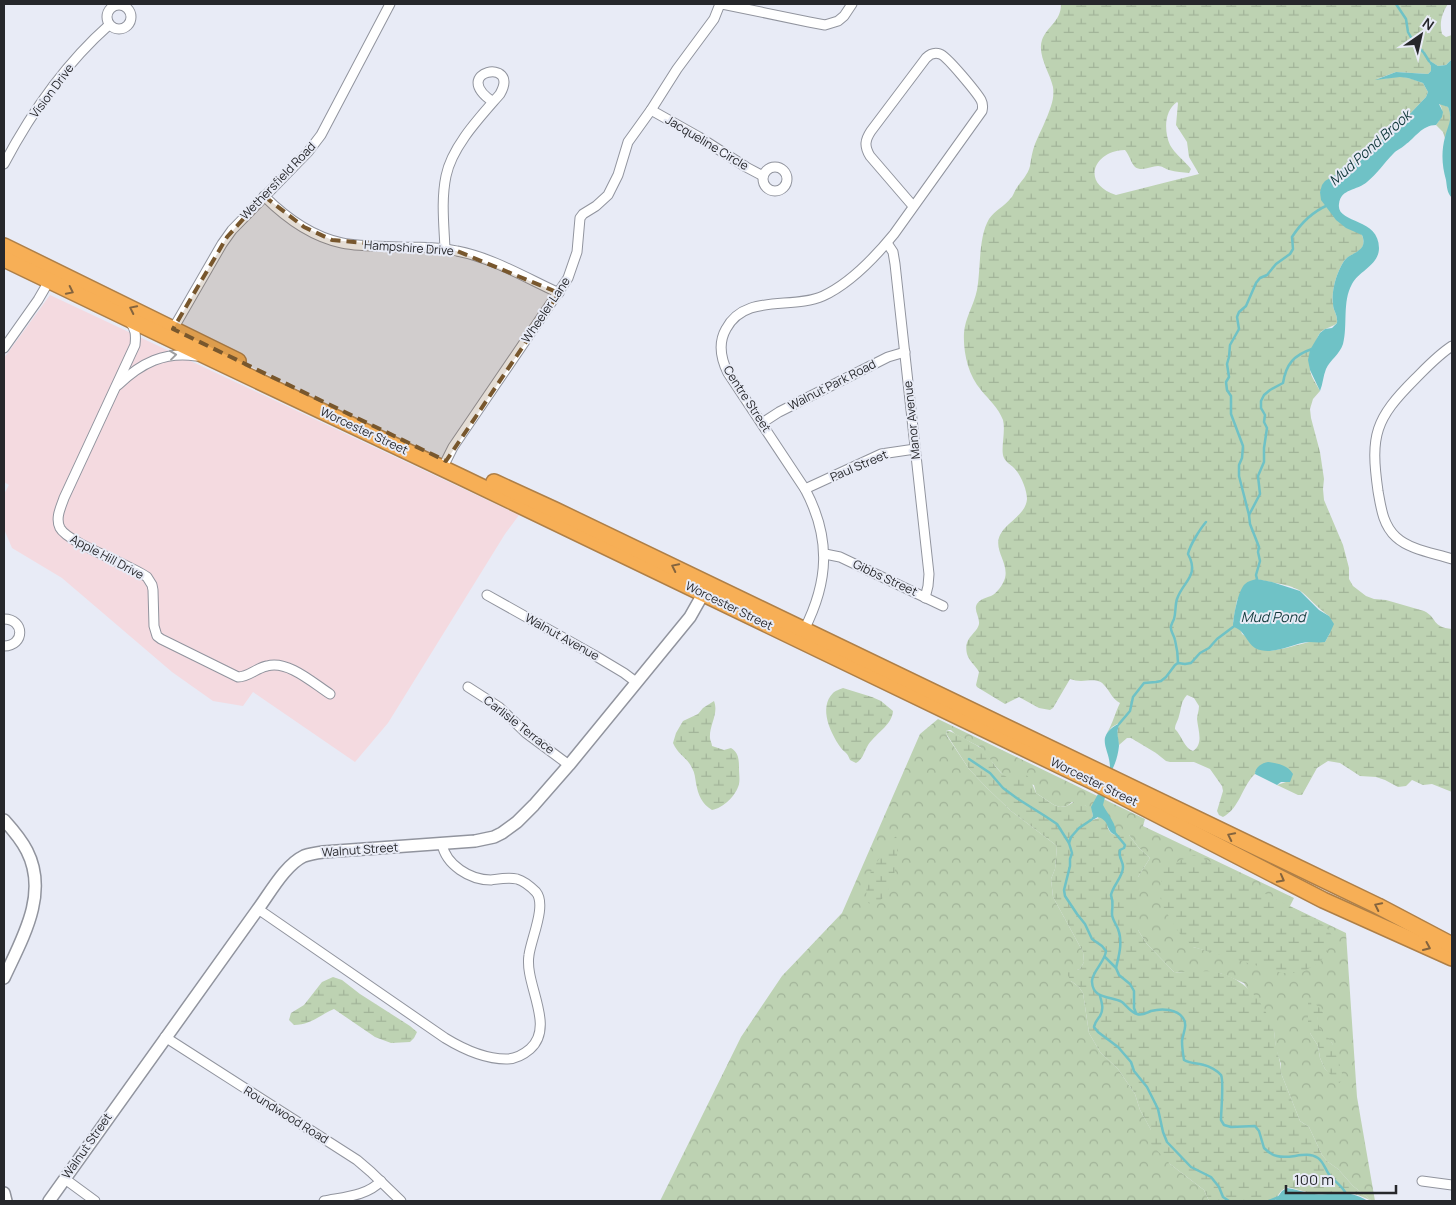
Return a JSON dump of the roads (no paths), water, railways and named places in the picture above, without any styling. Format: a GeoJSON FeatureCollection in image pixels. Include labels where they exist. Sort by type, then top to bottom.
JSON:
{"type":"FeatureCollection","features":[{"type":"Feature","properties":{"kind":"highway","name":"Worcester Street"},"geometry":{"type":"LineString","coordinates":[[4,246],[446,461],[531,498],[1409,921],[1431,935],[1452,945]]}},
{"type":"Feature","properties":{"kind":"highway","name":"Worcester Street"},"geometry":{"type":"LineString","coordinates":[[4,259],[1098,784],[1311,894],[1452,958]]}},
{"type":"Feature","properties":{"kind":"highway"},"geometry":{"type":"LineString","coordinates":[[1401,936],[1409,921]]}},
{"type":"Feature","properties":{"kind":"street","name":"Wethersfield Road"},"geometry":{"type":"LineString","coordinates":[[174,329],[226,237],[238,222],[308,152],[321,135],[390,4]]}},
{"type":"Feature","properties":{"kind":"street"},"geometry":{"type":"LineString","coordinates":[[721,4],[825,25],[838,21],[852,4]]}},
{"type":"Feature","properties":{"kind":"street","name":"Wheeler Lane"},"geometry":{"type":"LineString","coordinates":[[446,461],[453,447],[568,278],[576,260],[580,218],[608,195],[618,175],[628,142],[677,69],[714,19],[721,4]]}},
{"type":"Feature","properties":{"kind":"street","name":"Vision Drive"},"geometry":{"type":"LineString","coordinates":[[4,164],[22,132],[46,97],[78,56],[110,25]]}},
{"type":"Feature","properties":{"kind":"street","name":"Centre Street"},"geometry":{"type":"LineString","coordinates":[[804,630],[821,590],[825,554],[820,526],[814,507],[805,489],[728,373],[721,349],[724,332],[728,324],[740,312],[754,306],[806,302],[825,295],[849,279],[887,243],[982,111],[983,106],[978,96],[944,56],[939,53],[934,53],[926,58],[866,137],[866,150],[870,156],[913,206]]}},
{"type":"Feature","properties":{"kind":"street"},"geometry":{"type":"LineString","coordinates":[[445,249],[444,195],[448,168],[460,144],[493,102]]}},
{"type":"Feature","properties":{"kind":"street","name":"Jacqueline Circle"},"geometry":{"type":"LineString","coordinates":[[651,110],[763,176]]}},
{"type":"Feature","properties":{"kind":"street","name":"Hampshire Drive"},"geometry":{"type":"LineString","coordinates":[[264,196],[280,210],[308,229],[332,240],[366,246],[445,249],[468,253],[490,261],[559,293]]}},
{"type":"Feature","properties":{"kind":"street","name":"Manor Avenue"},"geometry":{"type":"LineString","coordinates":[[887,243],[894,257],[929,574],[925,598]]}},
{"type":"Feature","properties":{"kind":"street"},"geometry":{"type":"LineString","coordinates":[[4,348],[49,281]]}},
{"type":"Feature","properties":{"kind":"street","name":"Apple Hill Drive"},"geometry":{"type":"LineString","coordinates":[[128,319],[136,334],[135,345],[64,498],[58,515],[59,527],[76,541],[146,577],[152,585],[155,631],[161,639],[238,677],[247,676],[265,666],[277,664],[297,672],[330,694]]}},
{"type":"Feature","properties":{"kind":"street"},"geometry":{"type":"LineString","coordinates":[[1452,346],[1434,360],[1392,403],[1383,418],[1374,446],[1381,507],[1386,524],[1391,532],[1412,547],[1452,558]]}},
{"type":"Feature","properties":{"kind":"street","name":"Walnut Park Road"},"geometry":{"type":"LineString","coordinates":[[762,423],[779,412],[888,357],[905,352]]}},
{"type":"Feature","properties":{"kind":"street","name":"Apple Hill Drive"},"geometry":{"type":"LineString","coordinates":[[116,387],[131,374],[161,357],[182,354],[214,360]]}},
{"type":"Feature","properties":{"kind":"street","name":"Paul Street"},"geometry":{"type":"LineString","coordinates":[[805,489],[881,454],[915,449]]}},
{"type":"Feature","properties":{"kind":"street","name":"Gibbs Street"},"geometry":{"type":"LineString","coordinates":[[825,554],[840,557],[944,606]]}},
{"type":"Feature","properties":{"kind":"street","name":"Walnut Street"},"geometry":{"type":"LineString","coordinates":[[49,1201],[258,909],[294,862],[306,855],[331,851],[475,841],[494,837],[502,833],[523,816],[569,765],[690,617],[703,594]]}},
{"type":"Feature","properties":{"kind":"street","name":"Walnut Avenue"},"geometry":{"type":"LineString","coordinates":[[487,595],[582,648],[636,682]]}},
{"type":"Feature","properties":{"kind":"street"},"geometry":{"type":"LineString","coordinates":[[4,619],[15,622],[18,625],[20,634],[13,644],[4,646]]}},
{"type":"Feature","properties":{"kind":"street","name":"Carlisle Terrace"},"geometry":{"type":"LineString","coordinates":[[468,687],[499,708],[526,733],[569,765]]}},
{"type":"Feature","properties":{"kind":"street"},"geometry":{"type":"LineString","coordinates":[[4,820],[19,837],[28,853],[33,870],[34,890],[30,919],[4,978]]}},
{"type":"Feature","properties":{"kind":"street"},"geometry":{"type":"LineString","coordinates":[[258,909],[445,1038],[464,1048],[490,1057],[514,1058],[527,1052],[533,1046],[537,1041],[540,1029],[539,1015],[529,978],[528,962],[540,909],[540,899],[534,891],[520,880],[510,878],[482,879],[467,874],[448,858],[442,844]]}},
{"type":"Feature","properties":{"kind":"street","name":"Roundwood Road"},"geometry":{"type":"LineString","coordinates":[[166,1037],[353,1157],[401,1201]]}},
{"type":"Feature","properties":{"kind":"street"},"geometry":{"type":"LineString","coordinates":[[65,1178],[95,1201]]}},
{"type":"Feature","properties":{"kind":"street"},"geometry":{"type":"LineString","coordinates":[[324,1201],[365,1192],[381,1181]]}},
{"type":"Feature","properties":{"kind":"street"},"geometry":{"type":"LineString","coordinates":[[1422,1181],[1452,1186]]}},
{"type":"Feature","properties":{"kind":"street"},"geometry":{"type":"LineString","coordinates":[[4,1193],[6,1201]]}},
{"type":"Feature","properties":{"kind":"water"},"geometry":{"type":"Polygon","coordinates":[[[1427,59],[1438,66],[1446,65],[1452,59],[1452,198],[1447,190],[1442,159],[1450,115],[1448,107],[1439,104],[1443,112],[1436,125],[1423,129],[1394,153],[1367,182],[1346,192],[1340,199],[1340,210],[1344,215],[1372,231],[1377,238],[1379,248],[1376,259],[1355,279],[1349,291],[1343,344],[1326,369],[1320,391],[1310,370],[1308,360],[1310,350],[1320,333],[1325,329],[1332,328],[1337,323],[1333,299],[1339,270],[1344,261],[1363,245],[1362,235],[1346,228],[1336,220],[1321,200],[1320,192],[1322,185],[1343,167],[1352,165],[1370,152],[1386,135],[1396,130],[1426,97],[1428,92],[1423,83],[1408,78],[1375,80],[1396,72],[1428,74],[1431,71],[1431,66],[1427,59]]]}},
{"type":"Feature","properties":{"kind":"water","name":"Mud Pond"},"geometry":{"type":"Polygon","coordinates":[[[1257,579],[1300,591],[1319,610],[1329,616],[1334,624],[1325,642],[1302,643],[1268,651],[1255,648],[1240,630],[1233,627],[1233,623],[1236,604],[1242,587],[1248,582],[1257,579]]]}},
{"type":"Feature","properties":{"kind":"water"},"geometry":{"type":"Polygon","coordinates":[[[1120,723],[1117,733],[1118,752],[1112,770],[1110,768],[1105,738],[1112,728],[1120,723]]]}},
{"type":"Feature","properties":{"kind":"water"},"geometry":{"type":"Polygon","coordinates":[[[1268,762],[1288,768],[1293,774],[1290,782],[1281,782],[1277,785],[1255,774],[1259,766],[1268,762]]]}},
{"type":"Feature","properties":{"kind":"water"},"geometry":{"type":"Polygon","coordinates":[[[1098,794],[1105,797],[1103,805],[1114,823],[1116,835],[1110,831],[1105,821],[1098,817],[1089,822],[1093,816],[1091,807],[1098,794]]]}},
{"type":"Feature","properties":{"kind":"water"},"geometry":{"type":"Polygon","coordinates":[[[1287,1188],[1314,1194],[1341,1193],[1360,1197],[1368,1201],[1275,1201],[1282,1191],[1287,1188]]]}},
{"type":"Feature","properties":{"kind":"waterway"},"geometry":{"type":"LineString","coordinates":[[1396,4],[1406,19],[1408,32],[1413,41],[1429,61]]}},
{"type":"Feature","properties":{"kind":"waterway","name":"Mud Pond Brook"},"geometry":{"type":"LineString","coordinates":[[1249,515],[1239,476],[1243,446],[1231,414],[1231,396],[1227,390],[1226,382],[1229,377],[1227,364],[1230,345],[1239,329],[1237,317],[1239,312],[1246,306],[1260,278],[1267,275],[1276,264],[1290,254],[1293,249],[1292,237],[1299,227],[1307,218],[1328,205]]}},
{"type":"Feature","properties":{"kind":"waterway","name":"Mud Pond Brook"},"geometry":{"type":"LineString","coordinates":[[1257,579],[1256,575],[1260,561],[1259,547],[1250,524],[1249,515],[1260,494],[1258,476],[1264,462],[1267,428],[1264,422],[1265,415],[1261,408],[1261,401],[1270,390],[1283,383],[1286,371],[1292,361],[1300,354],[1312,349]]}},
{"type":"Feature","properties":{"kind":"waterway"},"geometry":{"type":"LineString","coordinates":[[1178,663],[1178,654],[1171,626],[1175,616],[1177,599],[1191,573],[1189,550],[1206,522]]}},
{"type":"Feature","properties":{"kind":"waterway","name":"Mud Pond Brook"},"geometry":{"type":"LineString","coordinates":[[1119,724],[1130,711],[1133,697],[1144,683],[1161,681],[1178,663],[1191,663],[1200,653],[1209,648],[1217,639],[1233,627]]}},
{"type":"Feature","properties":{"kind":"waterway"},"geometry":{"type":"LineString","coordinates":[[969,759],[990,773],[1003,788],[1057,824],[1069,843]]}},
{"type":"Feature","properties":{"kind":"waterway","name":"Mud Pond Brook"},"geometry":{"type":"LineString","coordinates":[[1091,820],[1079,828],[1071,837],[1069,843],[1072,853],[1064,890],[1065,896],[1085,924],[1092,939],[1106,951],[1092,979],[1093,988],[1099,995],[1118,1000],[1132,1012],[1139,1015],[1155,1010],[1173,1011],[1180,1015],[1185,1023],[1182,1041],[1184,1060],[1208,1066],[1221,1075],[1221,1120],[1224,1125],[1231,1127],[1255,1126],[1259,1131],[1264,1148],[1275,1155],[1282,1157],[1308,1155],[1318,1158],[1350,1201]]}},
{"type":"Feature","properties":{"kind":"waterway","name":"Mud Pond Brook"},"geometry":{"type":"LineString","coordinates":[[1115,833],[1125,845],[1120,850],[1123,871],[1111,895],[1113,903],[1112,916],[1120,939],[1116,968]]}},
{"type":"Feature","properties":{"kind":"waterway","name":"Mud Pond Brook"},"geometry":{"type":"LineString","coordinates":[[1105,957],[1134,991],[1134,1008],[1136,1013]]}},
{"type":"Feature","properties":{"kind":"waterway","name":"Mud Pond Brook"},"geometry":{"type":"LineString","coordinates":[[1100,996],[1102,1011],[1094,1027],[1118,1047],[1131,1062],[1134,1071],[1147,1087],[1158,1109],[1167,1142],[1191,1167],[1211,1177],[1219,1187],[1223,1197],[1229,1201]]}},
{"type":"Feature","properties":{"kind":"waterway","name":"Mud Pond Brook"},"geometry":{"type":"LineString","coordinates":[[1269,1201],[1279,1197]]}}]}
